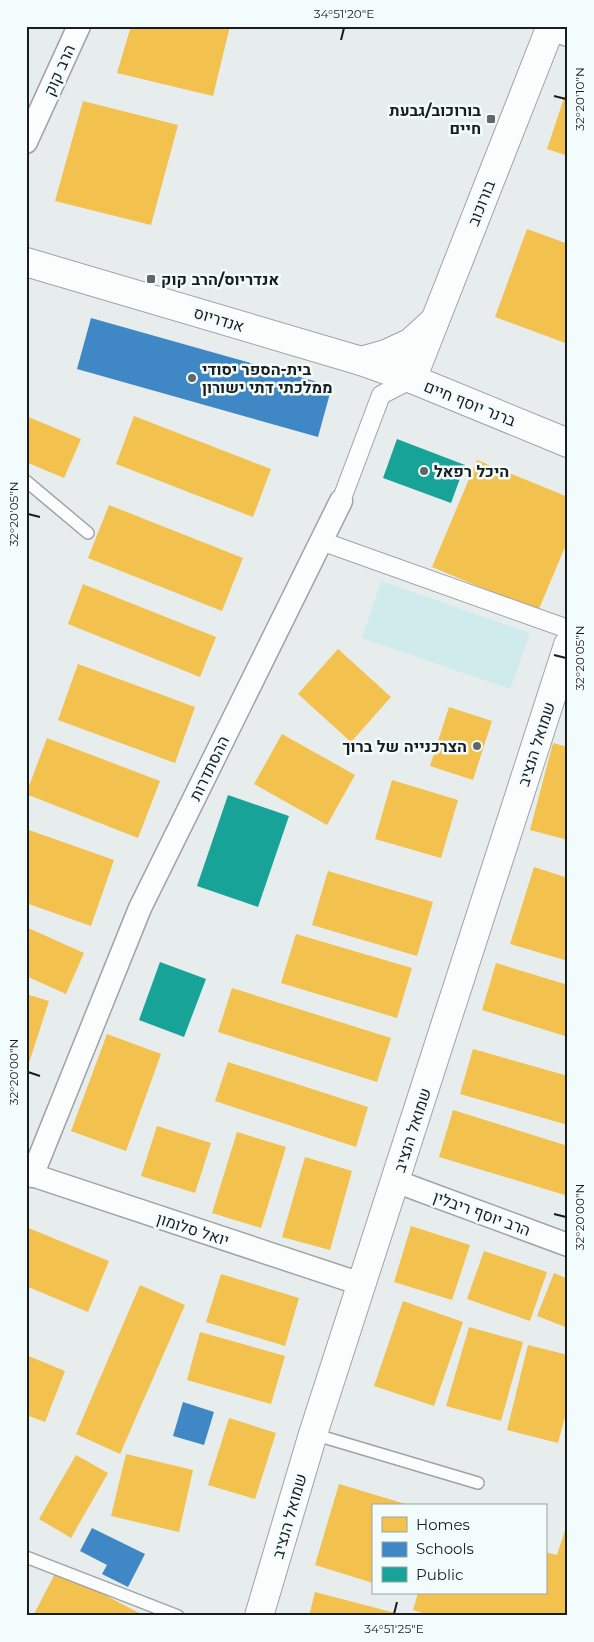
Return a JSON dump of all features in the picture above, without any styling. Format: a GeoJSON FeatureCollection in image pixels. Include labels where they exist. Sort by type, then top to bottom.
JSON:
{"type":"FeatureCollection","features":[{"type":"Feature","properties":{"kind":"street","name":"הרב קוק"},"geometry":{"type":"LineString","coordinates":[[26,142],[79,26]]}},
{"type":"Feature","properties":{"kind":"street","name":"בורוכוב"},"geometry":{"type":"LineString","coordinates":[[412,379],[556,30]]}},
{"type":"Feature","properties":{"kind":"street","name":"אנדריוס"},"geometry":{"type":"LineString","coordinates":[[26,262],[412,379]]}},
{"type":"Feature","properties":{"kind":"street"},"geometry":{"type":"LineString","coordinates":[[361,362],[386,354],[410,343],[435,321]]}},
{"type":"Feature","properties":{"kind":"street","name":"ברנר יוסף חיים"},"geometry":{"type":"LineString","coordinates":[[412,379],[568,424]]}},
{"type":"Feature","properties":{"kind":"street","name":"ברנר יוסף חיים"},"geometry":{"type":"LineString","coordinates":[[412,379],[568,443]]}},
{"type":"Feature","properties":{"kind":"street","name":"ההסתדרות"},"geometry":{"type":"LineString","coordinates":[[29,1174],[140,908],[341,501],[381,395],[412,379]]}},
{"type":"Feature","properties":{"kind":"street"},"geometry":{"type":"LineString","coordinates":[[321,541],[568,629]]}},
{"type":"Feature","properties":{"kind":"street","name":"שמואל הנציב"},"geometry":{"type":"LineString","coordinates":[[259,1616],[313,1434],[568,645]]}},
{"type":"Feature","properties":{"kind":"street","name":"יואל סלומון"},"geometry":{"type":"LineString","coordinates":[[29,1174],[361,1284]]}},
{"type":"Feature","properties":{"kind":"street","name":"הרב יוסף ריבלין"},"geometry":{"type":"LineString","coordinates":[[395,1182],[568,1245]]}},
{"type":"Feature","properties":{"kind":"lane"},"geometry":{"type":"LineString","coordinates":[[26,481],[88,533]]}},
{"type":"Feature","properties":{"kind":"lane"},"geometry":{"type":"LineString","coordinates":[[313,1434],[478,1483]]}},
{"type":"Feature","properties":{"kind":"lane"},"geometry":{"type":"LineString","coordinates":[[26,1556],[178,1616]]}},
{"type":"Feature","properties":{"kind":"shaded area"},"geometry":{"type":"Polygon","coordinates":[[[381,581],[530,633],[510,689],[362,638],[381,581]]]}},
{"type":"Feature","properties":{"kind":"building: Homes"},"geometry":{"type":"Polygon","coordinates":[[[131,26],[230,26],[213,96],[117,73],[131,26]]]}},
{"type":"Feature","properties":{"kind":"building: Homes"},"geometry":{"type":"Polygon","coordinates":[[[568,89],[568,156],[547,149],[568,89]]]}},
{"type":"Feature","properties":{"kind":"building: Homes"},"geometry":{"type":"Polygon","coordinates":[[[83,101],[178,125],[151,225],[55,201],[83,101]]]}},
{"type":"Feature","properties":{"kind":"building: Homes"},"geometry":{"type":"Polygon","coordinates":[[[527,229],[568,244],[568,344],[495,317],[527,229]]]}},
{"type":"Feature","properties":{"kind":"building: Homes"},"geometry":{"type":"Polygon","coordinates":[[[26,416],[81,439],[64,478],[26,462],[26,416]]]}},
{"type":"Feature","properties":{"kind":"building: Homes"},"geometry":{"type":"Polygon","coordinates":[[[134,416],[271,469],[253,517],[116,464],[134,416]]]}},
{"type":"Feature","properties":{"kind":"building: Homes"},"geometry":{"type":"Polygon","coordinates":[[[477,460],[568,497],[568,540],[538,611],[432,567],[477,460]]]}},
{"type":"Feature","properties":{"kind":"building: Homes"},"geometry":{"type":"Polygon","coordinates":[[[109,505],[243,558],[222,611],[88,558],[109,505]]]}},
{"type":"Feature","properties":{"kind":"building: Homes"},"geometry":{"type":"Polygon","coordinates":[[[83,584],[216,637],[200,677],[68,624],[83,584]]]}},
{"type":"Feature","properties":{"kind":"building: Homes"},"geometry":{"type":"Polygon","coordinates":[[[338,649],[391,697],[351,742],[298,694],[338,649]]]}},
{"type":"Feature","properties":{"kind":"building: Homes"},"geometry":{"type":"Polygon","coordinates":[[[78,664],[195,707],[175,763],[58,720],[78,664]]]}},
{"type":"Feature","properties":{"kind":"building: Homes"},"geometry":{"type":"Polygon","coordinates":[[[449,707],[492,721],[473,780],[430,766],[449,707]]]}},
{"type":"Feature","properties":{"kind":"building: Homes"},"geometry":{"type":"Polygon","coordinates":[[[282,734],[355,775],[327,825],[254,784],[282,734]]]}},
{"type":"Feature","properties":{"kind":"building: Homes"},"geometry":{"type":"Polygon","coordinates":[[[47,738],[160,781],[138,838],[26,794],[47,738]]]}},
{"type":"Feature","properties":{"kind":"building: Homes"},"geometry":{"type":"Polygon","coordinates":[[[553,743],[568,747],[568,840],[530,830],[553,743]]]}},
{"type":"Feature","properties":{"kind":"building: Homes"},"geometry":{"type":"Polygon","coordinates":[[[392,780],[458,800],[441,858],[375,839],[392,780]]]}},
{"type":"Feature","properties":{"kind":"building: Homes"},"geometry":{"type":"Polygon","coordinates":[[[26,829],[114,860],[91,926],[26,903],[26,829]]]}},
{"type":"Feature","properties":{"kind":"building: Homes"},"geometry":{"type":"Polygon","coordinates":[[[534,867],[568,878],[568,961],[510,944],[534,867]]]}},
{"type":"Feature","properties":{"kind":"building: Homes"},"geometry":{"type":"Polygon","coordinates":[[[328,871],[433,902],[417,956],[312,925],[328,871]]]}},
{"type":"Feature","properties":{"kind":"building: Homes"},"geometry":{"type":"Polygon","coordinates":[[[26,927],[84,953],[66,994],[26,976],[26,927]]]}},
{"type":"Feature","properties":{"kind":"building: Homes"},"geometry":{"type":"Polygon","coordinates":[[[296,934],[412,968],[397,1018],[281,983],[296,934]]]}},
{"type":"Feature","properties":{"kind":"building: Homes"},"geometry":{"type":"Polygon","coordinates":[[[496,963],[568,985],[568,1037],[482,1010],[496,963]]]}},
{"type":"Feature","properties":{"kind":"building: Homes"},"geometry":{"type":"Polygon","coordinates":[[[232,988],[391,1038],[377,1082],[218,1032],[232,988]]]}},
{"type":"Feature","properties":{"kind":"building: Homes"},"geometry":{"type":"Polygon","coordinates":[[[26,994],[49,1001],[27,1069],[26,1069],[26,994]]]}},
{"type":"Feature","properties":{"kind":"building: Homes"},"geometry":{"type":"Polygon","coordinates":[[[107,1034],[161,1054],[126,1151],[71,1131],[107,1034]]]}},
{"type":"Feature","properties":{"kind":"building: Homes"},"geometry":{"type":"Polygon","coordinates":[[[473,1049],[568,1076],[568,1125],[460,1094],[473,1049]]]}},
{"type":"Feature","properties":{"kind":"building: Homes"},"geometry":{"type":"Polygon","coordinates":[[[228,1062],[368,1107],[356,1147],[215,1101],[228,1062]]]}},
{"type":"Feature","properties":{"kind":"building: Homes"},"geometry":{"type":"Polygon","coordinates":[[[453,1110],[568,1146],[568,1196],[439,1157],[453,1110]]]}},
{"type":"Feature","properties":{"kind":"building: Homes"},"geometry":{"type":"Polygon","coordinates":[[[157,1126],[211,1143],[195,1193],[141,1176],[157,1126]]]}},
{"type":"Feature","properties":{"kind":"building: Homes"},"geometry":{"type":"Polygon","coordinates":[[[237,1132],[286,1147],[261,1228],[212,1213],[237,1132]]]}},
{"type":"Feature","properties":{"kind":"building: Homes"},"geometry":{"type":"Polygon","coordinates":[[[305,1157],[352,1171],[330,1250],[282,1237],[305,1157]]]}},
{"type":"Feature","properties":{"kind":"building: Homes"},"geometry":{"type":"Polygon","coordinates":[[[411,1226],[470,1245],[452,1300],[394,1282],[411,1226]]]}},
{"type":"Feature","properties":{"kind":"building: Homes"},"geometry":{"type":"Polygon","coordinates":[[[26,1227],[109,1261],[88,1312],[26,1286],[26,1227]]]}},
{"type":"Feature","properties":{"kind":"building: Homes"},"geometry":{"type":"Polygon","coordinates":[[[484,1251],[547,1272],[530,1321],[467,1299],[484,1251]]]}},
{"type":"Feature","properties":{"kind":"building: Homes"},"geometry":{"type":"Polygon","coordinates":[[[554,1273],[568,1279],[568,1328],[537,1316],[554,1273]]]}},
{"type":"Feature","properties":{"kind":"building: Homes"},"geometry":{"type":"Polygon","coordinates":[[[221,1274],[299,1298],[285,1346],[206,1322],[221,1274]]]}},
{"type":"Feature","properties":{"kind":"building: Homes"},"geometry":{"type":"Polygon","coordinates":[[[140,1285],[185,1305],[120,1454],[76,1434],[140,1285]]]}},
{"type":"Feature","properties":{"kind":"building: Homes"},"geometry":{"type":"Polygon","coordinates":[[[403,1301],[463,1322],[434,1406],[374,1386],[403,1301]]]}},
{"type":"Feature","properties":{"kind":"building: Homes"},"geometry":{"type":"Polygon","coordinates":[[[469,1327],[523,1342],[501,1421],[446,1406],[469,1327]]]}},
{"type":"Feature","properties":{"kind":"building: Homes"},"geometry":{"type":"Polygon","coordinates":[[[200,1332],[285,1356],[271,1404],[187,1380],[200,1332]]]}},
{"type":"Feature","properties":{"kind":"building: Homes"},"geometry":{"type":"Polygon","coordinates":[[[528,1345],[568,1355],[568,1406],[558,1443],[507,1430],[528,1345]]]}},
{"type":"Feature","properties":{"kind":"building: Homes"},"geometry":{"type":"Polygon","coordinates":[[[26,1355],[65,1371],[45,1422],[26,1415],[26,1355]]]}},
{"type":"Feature","properties":{"kind":"building: Homes"},"geometry":{"type":"Polygon","coordinates":[[[229,1418],[276,1433],[255,1499],[208,1485],[229,1418]]]}},
{"type":"Feature","properties":{"kind":"building: Homes"},"geometry":{"type":"Polygon","coordinates":[[[126,1454],[193,1470],[179,1532],[111,1516],[126,1454]]]}},
{"type":"Feature","properties":{"kind":"building: Homes"},"geometry":{"type":"Polygon","coordinates":[[[76,1455],[108,1473],[71,1538],[39,1519],[76,1455]]]}},
{"type":"Feature","properties":{"kind":"building: Homes"},"geometry":{"type":"Polygon","coordinates":[[[339,1484],[406,1504],[372,1504],[372,1583],[315,1565],[339,1484]]]}},
{"type":"Feature","properties":{"kind":"building: Homes"},"geometry":{"type":"Polygon","coordinates":[[[568,1521],[568,1616],[432,1616],[413,1610],[418,1594],[546,1594],[546,1552],[557,1555],[568,1521]]]}},
{"type":"Feature","properties":{"kind":"building: Homes"},"geometry":{"type":"Polygon","coordinates":[[[57,1570],[145,1616],[33,1616],[57,1570]]]}},
{"type":"Feature","properties":{"kind":"building: Homes"},"geometry":{"type":"Polygon","coordinates":[[[315,1592],[403,1615],[403,1616],[309,1616],[315,1592]]]}},
{"type":"Feature","properties":{"kind":"building: Schools"},"geometry":{"type":"Polygon","coordinates":[[[91,318],[332,386],[318,437],[77,369],[91,318]]]}},
{"type":"Feature","properties":{"kind":"building: Schools"},"geometry":{"type":"Polygon","coordinates":[[[183,1402],[214,1412],[204,1445],[173,1436],[183,1402]]]}},
{"type":"Feature","properties":{"kind":"building: Schools"},"geometry":{"type":"Polygon","coordinates":[[[92,1528],[145,1554],[128,1587],[102,1574],[107,1565],[80,1551],[92,1528]]]}},
{"type":"Feature","properties":{"kind":"building: Public","name":"היכל רפאל"},"geometry":{"type":"Polygon","coordinates":[[[397,439],[465,465],[451,503],[383,478],[397,439]]]}},
{"type":"Feature","properties":{"kind":"building: Public"},"geometry":{"type":"Polygon","coordinates":[[[228,795],[289,816],[258,907],[197,886],[228,795]]]}},
{"type":"Feature","properties":{"kind":"building: Public"},"geometry":{"type":"Polygon","coordinates":[[[160,962],[206,979],[184,1037],[139,1020],[160,962]]]}},
{"type":"Feature","properties":{"kind":"place","name":"בורוכוב/גבעת חיים"},"geometry":{"type":"Point","coordinates":[491,119]}},
{"type":"Feature","properties":{"kind":"place","name":"אנדריוס/הרב קוק"},"geometry":{"type":"Point","coordinates":[151,279]}},
{"type":"Feature","properties":{"kind":"place","name":"בית-הספר יסודי ממלכתי דתי ישורון"},"geometry":{"type":"Point","coordinates":[192,378]}},
{"type":"Feature","properties":{"kind":"place","name":"היכל רפאל"},"geometry":{"type":"Point","coordinates":[424,471]}},
{"type":"Feature","properties":{"kind":"place","name":"הצרכנייה של ברוך"},"geometry":{"type":"Point","coordinates":[477,746]}}]}
